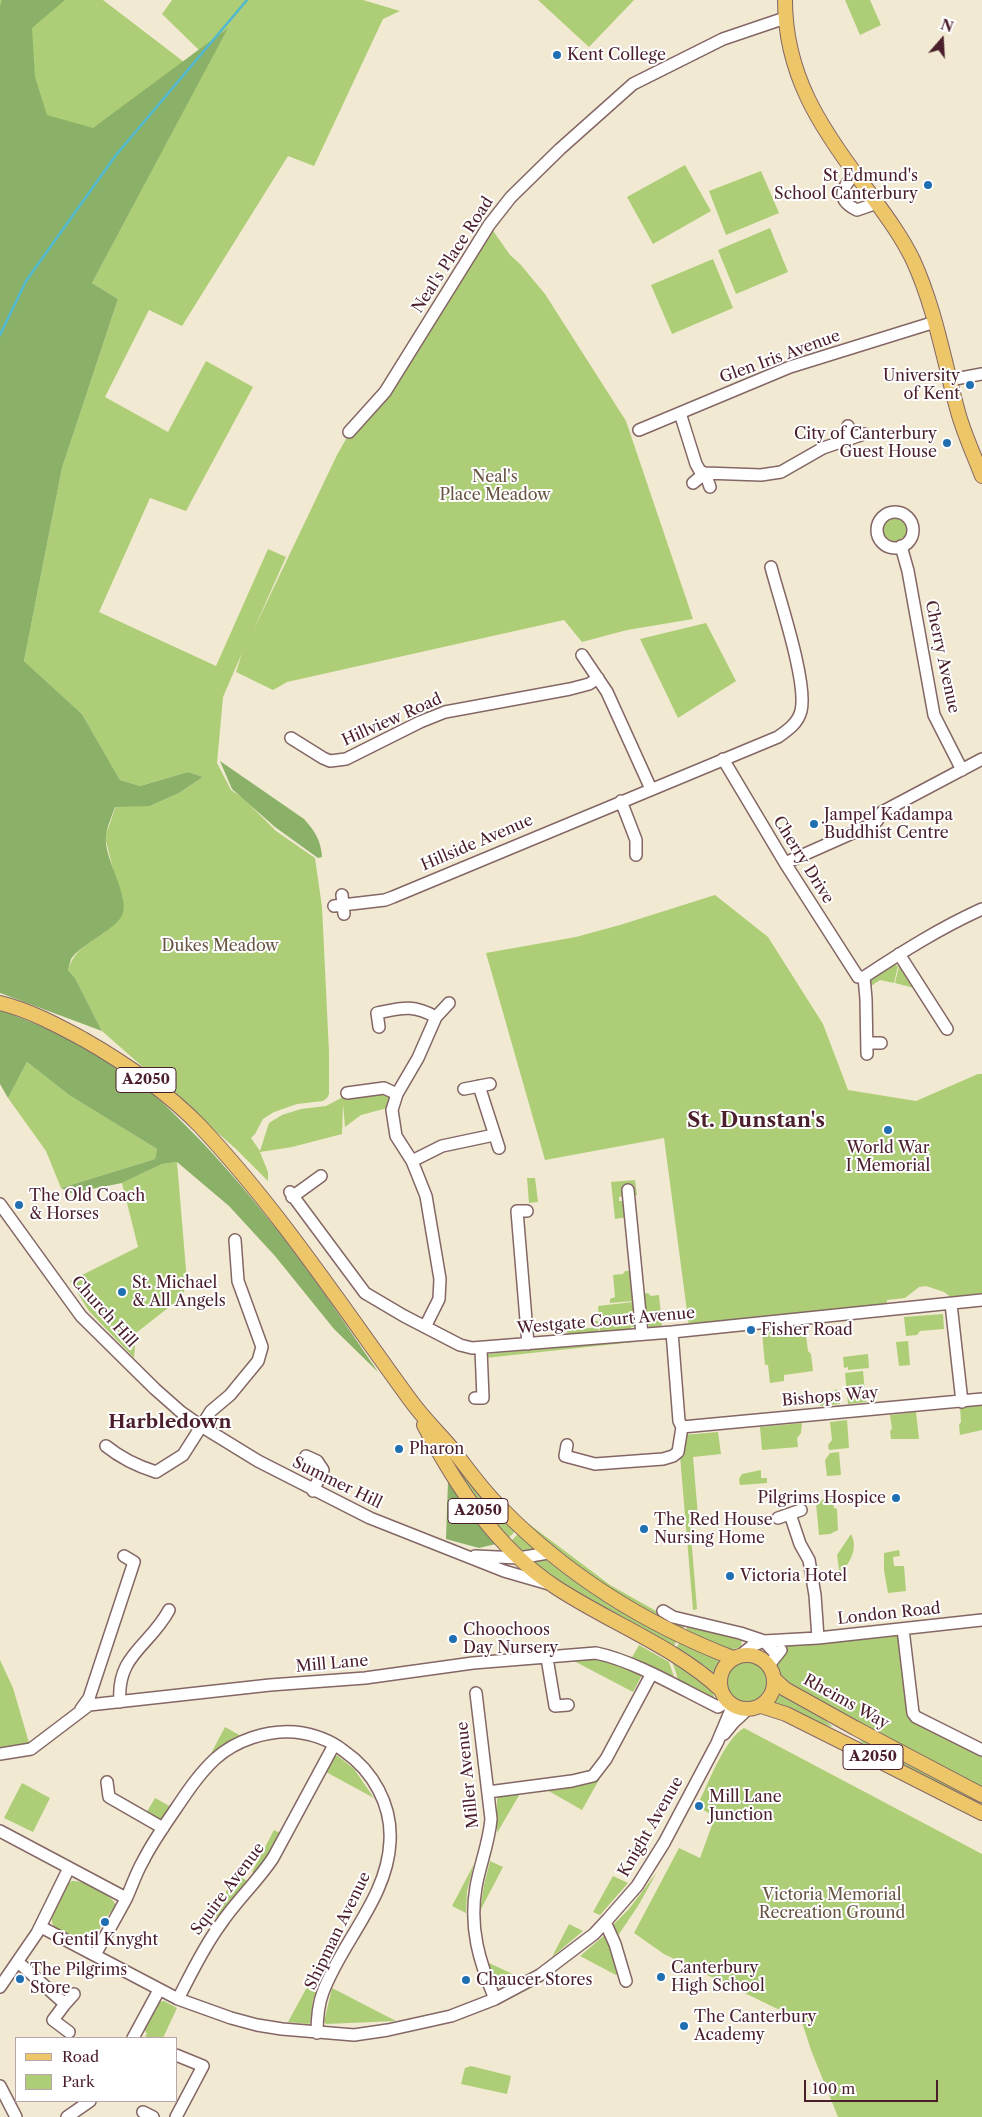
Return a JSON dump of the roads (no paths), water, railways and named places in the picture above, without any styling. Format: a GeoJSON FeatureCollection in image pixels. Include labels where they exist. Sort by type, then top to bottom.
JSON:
{"type":"FeatureCollection","features":[{"type":"Feature","properties":{"kind":"main road"},"geometry":{"type":"LineString","coordinates":[[785,0],[785,18],[790,53],[803,91],[832,143],[877,203],[906,246],[921,280],[935,322],[958,414],[982,476]]}},
{"type":"Feature","properties":{"kind":"main road","name":"A2050"},"geometry":{"type":"LineString","coordinates":[[0,1003],[61,1027],[109,1054],[160,1090],[199,1125],[262,1199],[413,1404],[500,1508],[548,1553],[583,1579],[620,1602],[702,1645],[773,1660]]}},
{"type":"Feature","properties":{"kind":"main road","name":"A2050"},"geometry":{"type":"LineString","coordinates":[[413,1404],[442,1460],[488,1524],[519,1558],[553,1585],[698,1670],[727,1699],[786,1714],[982,1813]]}},
{"type":"Feature","properties":{"kind":"main road"},"geometry":{"type":"LineString","coordinates":[[727,1699],[721,1675],[723,1668],[742,1653]]}},
{"type":"Feature","properties":{"kind":"main road"},"geometry":{"type":"LineString","coordinates":[[754,1707],[772,1695],[775,1680],[773,1660]]}},
{"type":"Feature","properties":{"kind":"main road","name":"Rheims Way"},"geometry":{"type":"LineString","coordinates":[[775,1680],[785,1689],[855,1728],[982,1795]]}},
{"type":"Feature","properties":{"kind":"street","name":"Neal's Place Road"},"geometry":{"type":"LineString","coordinates":[[349,432],[385,392],[489,225],[511,197],[560,149],[633,84],[723,39],[785,18]]}},
{"type":"Feature","properties":{"kind":"street","name":"Neal's Place Road"},"geometry":{"type":"LineString","coordinates":[[579,118],[591,118],[604,111]]}},
{"type":"Feature","properties":{"kind":"street"},"geometry":{"type":"LineString","coordinates":[[855,174],[842,188],[842,196],[851,207],[858,210],[877,203]]}},
{"type":"Feature","properties":{"kind":"street","name":"Glen Iris Avenue"},"geometry":{"type":"LineString","coordinates":[[639,430],[790,367],[935,322]]}},
{"type":"Feature","properties":{"kind":"street"},"geometry":{"type":"LineString","coordinates":[[950,380],[982,374]]}},
{"type":"Feature","properties":{"kind":"street"},"geometry":{"type":"LineString","coordinates":[[680,413],[696,464],[704,473],[710,487]]}},
{"type":"Feature","properties":{"kind":"street"},"geometry":{"type":"LineString","coordinates":[[848,426],[852,438]]}},
{"type":"Feature","properties":{"kind":"street"},"geometry":{"type":"LineString","coordinates":[[692,483],[704,473],[761,476],[782,472],[815,452],[864,434]]}},
{"type":"Feature","properties":{"kind":"street","name":"Cherry Avenue"},"geometry":{"type":"LineString","coordinates":[[901,546],[908,571],[934,715],[962,770]]}},
{"type":"Feature","properties":{"kind":"street","name":"Hillside Avenue"},"geometry":{"type":"LineString","coordinates":[[341,905],[385,900],[778,737],[795,722],[801,710],[802,702],[800,681],[789,636],[771,587],[771,567]]}},
{"type":"Feature","properties":{"kind":"street"},"geometry":{"type":"LineString","coordinates":[[582,655],[607,692],[651,789]]}},
{"type":"Feature","properties":{"kind":"street","name":"Hillview Road"},"geometry":{"type":"LineString","coordinates":[[291,738],[330,761],[346,759],[420,722],[445,712],[570,689],[589,684],[598,678]]}},
{"type":"Feature","properties":{"kind":"street","name":"Cherry Drive"},"geometry":{"type":"LineString","coordinates":[[723,759],[785,863],[858,979]]}},
{"type":"Feature","properties":{"kind":"street"},"geometry":{"type":"LineString","coordinates":[[785,863],[866,827],[877,821],[882,812],[982,759]]}},
{"type":"Feature","properties":{"kind":"street"},"geometry":{"type":"LineString","coordinates":[[621,801],[636,840],[636,854]]}},
{"type":"Feature","properties":{"kind":"street"},"geometry":{"type":"LineString","coordinates":[[881,1043],[867,1048],[858,979],[954,921],[982,909]]}},
{"type":"Feature","properties":{"kind":"street"},"geometry":{"type":"LineString","coordinates":[[899,954],[943,1024]]}},
{"type":"Feature","properties":{"kind":"street"},"geometry":{"type":"LineString","coordinates":[[425,1327],[440,1294],[440,1279],[430,1196],[412,1161],[395,1147],[396,1136],[392,1110],[397,1094],[418,1058],[436,1017],[450,1003]]}},
{"type":"Feature","properties":{"kind":"street"},"geometry":{"type":"LineString","coordinates":[[379,1026],[377,1013],[399,1009],[418,1008],[436,1017]]}},
{"type":"Feature","properties":{"kind":"street"},"geometry":{"type":"LineString","coordinates":[[464,1089],[485,1085],[494,1135],[499,1148]]}},
{"type":"Feature","properties":{"kind":"street"},"geometry":{"type":"LineString","coordinates":[[347,1093],[384,1088],[397,1094]]}},
{"type":"Feature","properties":{"kind":"street"},"geometry":{"type":"LineString","coordinates":[[412,1161],[442,1146],[494,1135]]}},
{"type":"Feature","properties":{"kind":"street","name":"Westgate Court Avenue"},"geometry":{"type":"LineString","coordinates":[[321,1176],[291,1195],[365,1293],[378,1302],[460,1344],[481,1349],[672,1332],[982,1300]]}},
{"type":"Feature","properties":{"kind":"street"},"geometry":{"type":"LineString","coordinates":[[626,1196],[642,1334]]}},
{"type":"Feature","properties":{"kind":"street","name":"Church Hill"},"geometry":{"type":"LineString","coordinates":[[0,1204],[81,1316],[154,1389],[200,1426]]}},
{"type":"Feature","properties":{"kind":"street"},"geometry":{"type":"LineString","coordinates":[[528,1211],[517,1211],[528,1344]]}},
{"type":"Feature","properties":{"kind":"street"},"geometry":{"type":"LineString","coordinates":[[106,1446],[119,1457],[156,1472],[183,1455],[200,1426],[211,1412],[230,1395],[258,1360],[262,1347],[238,1281],[235,1240]]}},
{"type":"Feature","properties":{"kind":"street"},"geometry":{"type":"LineString","coordinates":[[951,1304],[962,1402]]}},
{"type":"Feature","properties":{"kind":"street"},"geometry":{"type":"LineString","coordinates":[[567,1445],[565,1456],[594,1464],[664,1459],[678,1452],[682,1427],[679,1421],[672,1332]]}},
{"type":"Feature","properties":{"kind":"street"},"geometry":{"type":"LineString","coordinates":[[475,1398],[483,1398],[481,1349]]}},
{"type":"Feature","properties":{"kind":"street","name":"Bishops Way"},"geometry":{"type":"LineString","coordinates":[[682,1427],[982,1399]]}},
{"type":"Feature","properties":{"kind":"street","name":"Summer Hill"},"geometry":{"type":"LineString","coordinates":[[200,1426],[313,1491],[370,1518],[504,1572],[553,1585]]}},
{"type":"Feature","properties":{"kind":"street"},"geometry":{"type":"LineString","coordinates":[[306,1456],[317,1461],[323,1470],[313,1491]]}},
{"type":"Feature","properties":{"kind":"street"},"geometry":{"type":"LineString","coordinates":[[778,1518],[795,1512],[800,1544],[809,1560],[812,1576],[818,1638]]}},
{"type":"Feature","properties":{"kind":"street","name":"Summer Hill"},"geometry":{"type":"LineString","coordinates":[[465,1556],[519,1558],[548,1553]]}},
{"type":"Feature","properties":{"kind":"street","name":"Mill Lane"},"geometry":{"type":"LineString","coordinates":[[0,1754],[31,1748],[76,1716],[88,1698],[134,1562],[124,1556]]}},
{"type":"Feature","properties":{"kind":"street"},"geometry":{"type":"LineString","coordinates":[[799,1578],[812,1576]]}},
{"type":"Feature","properties":{"kind":"street"},"geometry":{"type":"LineString","coordinates":[[120,1702],[119,1691],[123,1669],[131,1657],[161,1624],[168,1610]]}},
{"type":"Feature","properties":{"kind":"street","name":"London Road"},"geometry":{"type":"LineString","coordinates":[[663,1611],[673,1617],[764,1641],[800,1640],[982,1620]]}},
{"type":"Feature","properties":{"kind":"street"},"geometry":{"type":"LineString","coordinates":[[902,1629],[913,1713],[916,1717],[982,1750]]}},
{"type":"Feature","properties":{"kind":"street"},"geometry":{"type":"LineString","coordinates":[[742,1653],[746,1636]]}},
{"type":"Feature","properties":{"kind":"street","name":"London Road"},"geometry":{"type":"LineString","coordinates":[[773,1660],[791,1642],[800,1640]]}},
{"type":"Feature","properties":{"kind":"street"},"geometry":{"type":"LineString","coordinates":[[764,1641],[773,1660]]}},
{"type":"Feature","properties":{"kind":"street","name":"London Road"},"geometry":{"type":"LineString","coordinates":[[742,1653],[764,1641]]}},
{"type":"Feature","properties":{"kind":"street","name":"Mill Lane"},"geometry":{"type":"LineString","coordinates":[[80,1710],[89,1705],[270,1685],[365,1678],[473,1664],[596,1653],[613,1656],[718,1707],[727,1699]]}},
{"type":"Feature","properties":{"kind":"street"},"geometry":{"type":"LineString","coordinates":[[547,1658],[555,1706],[568,1704]]}},
{"type":"Feature","properties":{"kind":"street"},"geometry":{"type":"LineString","coordinates":[[488,1792],[572,1781],[593,1776],[606,1760],[651,1675]]}},
{"type":"Feature","properties":{"kind":"street","name":"Miller Avenue"},"geometry":{"type":"LineString","coordinates":[[476,1693],[491,1819],[490,1835],[476,1885],[474,1937],[495,1999]]}},
{"type":"Feature","properties":{"kind":"street","name":"Knight Avenue"},"geometry":{"type":"LineString","coordinates":[[717,1743],[727,1699]]}},
{"type":"Feature","properties":{"kind":"street","name":"Knight Avenue"},"geometry":{"type":"LineString","coordinates":[[40,1927],[178,1999],[224,2016],[257,2025],[317,2033],[354,2035],[388,2030],[451,2016],[495,1999],[540,1975],[556,1965],[594,1934],[637,1886],[664,1843],[717,1743],[733,1722],[754,1707]]}},
{"type":"Feature","properties":{"kind":"street","name":"Shipman Avenue"},"geometry":{"type":"LineString","coordinates":[[95,1955],[126,1898],[143,1860],[194,1781],[215,1758],[256,1736],[284,1731],[313,1736],[334,1745],[360,1764],[380,1792],[387,1811],[390,1841],[388,1859],[381,1882],[322,1994],[317,2033]]}},
{"type":"Feature","properties":{"kind":"street","name":"Squire Avenue"},"geometry":{"type":"LineString","coordinates":[[178,1999],[203,1950],[221,1923],[262,1875],[273,1858],[334,1745]]}},
{"type":"Feature","properties":{"kind":"street"},"geometry":{"type":"LineString","coordinates":[[108,1782],[109,1797],[164,1828]]}},
{"type":"Feature","properties":{"kind":"street"},"geometry":{"type":"LineString","coordinates":[[0,1831],[126,1898]]}},
{"type":"Feature","properties":{"kind":"street"},"geometry":{"type":"LineString","coordinates":[[0,1987],[40,1927],[69,1868]]}},
{"type":"Feature","properties":{"kind":"street"},"geometry":{"type":"LineString","coordinates":[[605,1922],[615,1944],[626,1981]]}},
{"type":"Feature","properties":{"kind":"street"},"geometry":{"type":"LineString","coordinates":[[18,1962],[65,2004]]}},
{"type":"Feature","properties":{"kind":"street"},"geometry":{"type":"LineString","coordinates":[[137,2037],[159,1990]]}},
{"type":"Feature","properties":{"kind":"street"},"geometry":{"type":"LineString","coordinates":[[68,2032],[53,2020],[74,1994]]}},
{"type":"Feature","properties":{"kind":"street"},"geometry":{"type":"LineString","coordinates":[[176,2117],[203,2066],[178,2057]]}},
{"type":"Feature","properties":{"kind":"street"},"geometry":{"type":"LineString","coordinates":[[2,2082],[16,2117]]}},
{"type":"Feature","properties":{"kind":"street"},"geometry":{"type":"LineString","coordinates":[[67,2117],[89,2102]]}},
{"type":"Feature","properties":{"kind":"waterway"},"geometry":{"type":"LineString","coordinates":[[0,335],[26,281],[116,155],[247,0]]}},
{"type":"Feature","properties":{"kind":"place","name":"Kent College"},"geometry":{"type":"Point","coordinates":[557,55]}},
{"type":"Feature","properties":{"kind":"place","name":"St Edmund's School Canterbury"},"geometry":{"type":"Point","coordinates":[928,185]}},
{"type":"Feature","properties":{"kind":"place","name":"University of Kent"},"geometry":{"type":"Point","coordinates":[970,385]}},
{"type":"Feature","properties":{"kind":"place","name":"City of Canterbury Guest House"},"geometry":{"type":"Point","coordinates":[947,443]}},
{"type":"Feature","properties":{"kind":"place","name":"Jampel Kadampa Buddhist Centre"},"geometry":{"type":"Point","coordinates":[814,824]}},
{"type":"Feature","properties":{"kind":"place","name":"World War I Memorial"},"geometry":{"type":"Point","coordinates":[888,1130]}},
{"type":"Feature","properties":{"kind":"place","name":"The Old Coach & Horses"},"geometry":{"type":"Point","coordinates":[19,1205]}},
{"type":"Feature","properties":{"kind":"place","name":"St. Michael & All Angels"},"geometry":{"type":"Point","coordinates":[122,1292]}},
{"type":"Feature","properties":{"kind":"place","name":"Fisher Road"},"geometry":{"type":"Point","coordinates":[751,1330]}},
{"type":"Feature","properties":{"kind":"place","name":"Pharon"},"geometry":{"type":"Point","coordinates":[399,1449]}},
{"type":"Feature","properties":{"kind":"place","name":"Pilgrims Hospice"},"geometry":{"type":"Point","coordinates":[896,1498]}},
{"type":"Feature","properties":{"kind":"place","name":"The Red House Nursing Home"},"geometry":{"type":"Point","coordinates":[644,1529]}},
{"type":"Feature","properties":{"kind":"place","name":"Victoria Hotel"},"geometry":{"type":"Point","coordinates":[730,1576]}},
{"type":"Feature","properties":{"kind":"place","name":"Choochoos Day Nursery"},"geometry":{"type":"Point","coordinates":[453,1639]}},
{"type":"Feature","properties":{"kind":"place","name":"Mill Lane Junction"},"geometry":{"type":"Point","coordinates":[699,1806]}},
{"type":"Feature","properties":{"kind":"place","name":"Gentil Knyght"},"geometry":{"type":"Point","coordinates":[105,1922]}},
{"type":"Feature","properties":{"kind":"place","name":"Canterbury High School"},"geometry":{"type":"Point","coordinates":[661,1977]}},
{"type":"Feature","properties":{"kind":"place","name":"The Pilgrims Store"},"geometry":{"type":"Point","coordinates":[20,1979]}},
{"type":"Feature","properties":{"kind":"place","name":"Chaucer Stores"},"geometry":{"type":"Point","coordinates":[466,1980]}},
{"type":"Feature","properties":{"kind":"place","name":"The Canterbury Academy"},"geometry":{"type":"Point","coordinates":[684,2026]}},
{"type":"Feature","properties":{"kind":"district","name":"St. Dunstan's"},"geometry":{"type":"Point","coordinates":[756,1121]}},
{"type":"Feature","properties":{"kind":"district","name":"Harbledown"},"geometry":{"type":"Point","coordinates":[170,1423]}},
{"type":"Feature","properties":{"kind":"park label","name":"Neal's Place Meadow"},"geometry":{"type":"Point","coordinates":[495,486]}},
{"type":"Feature","properties":{"kind":"park label","name":"Dukes Meadow"},"geometry":{"type":"Point","coordinates":[220,946]}},
{"type":"Feature","properties":{"kind":"park label","name":"Victoria Memorial Recreation Ground"},"geometry":{"type":"Point","coordinates":[832,1904]}}]}
